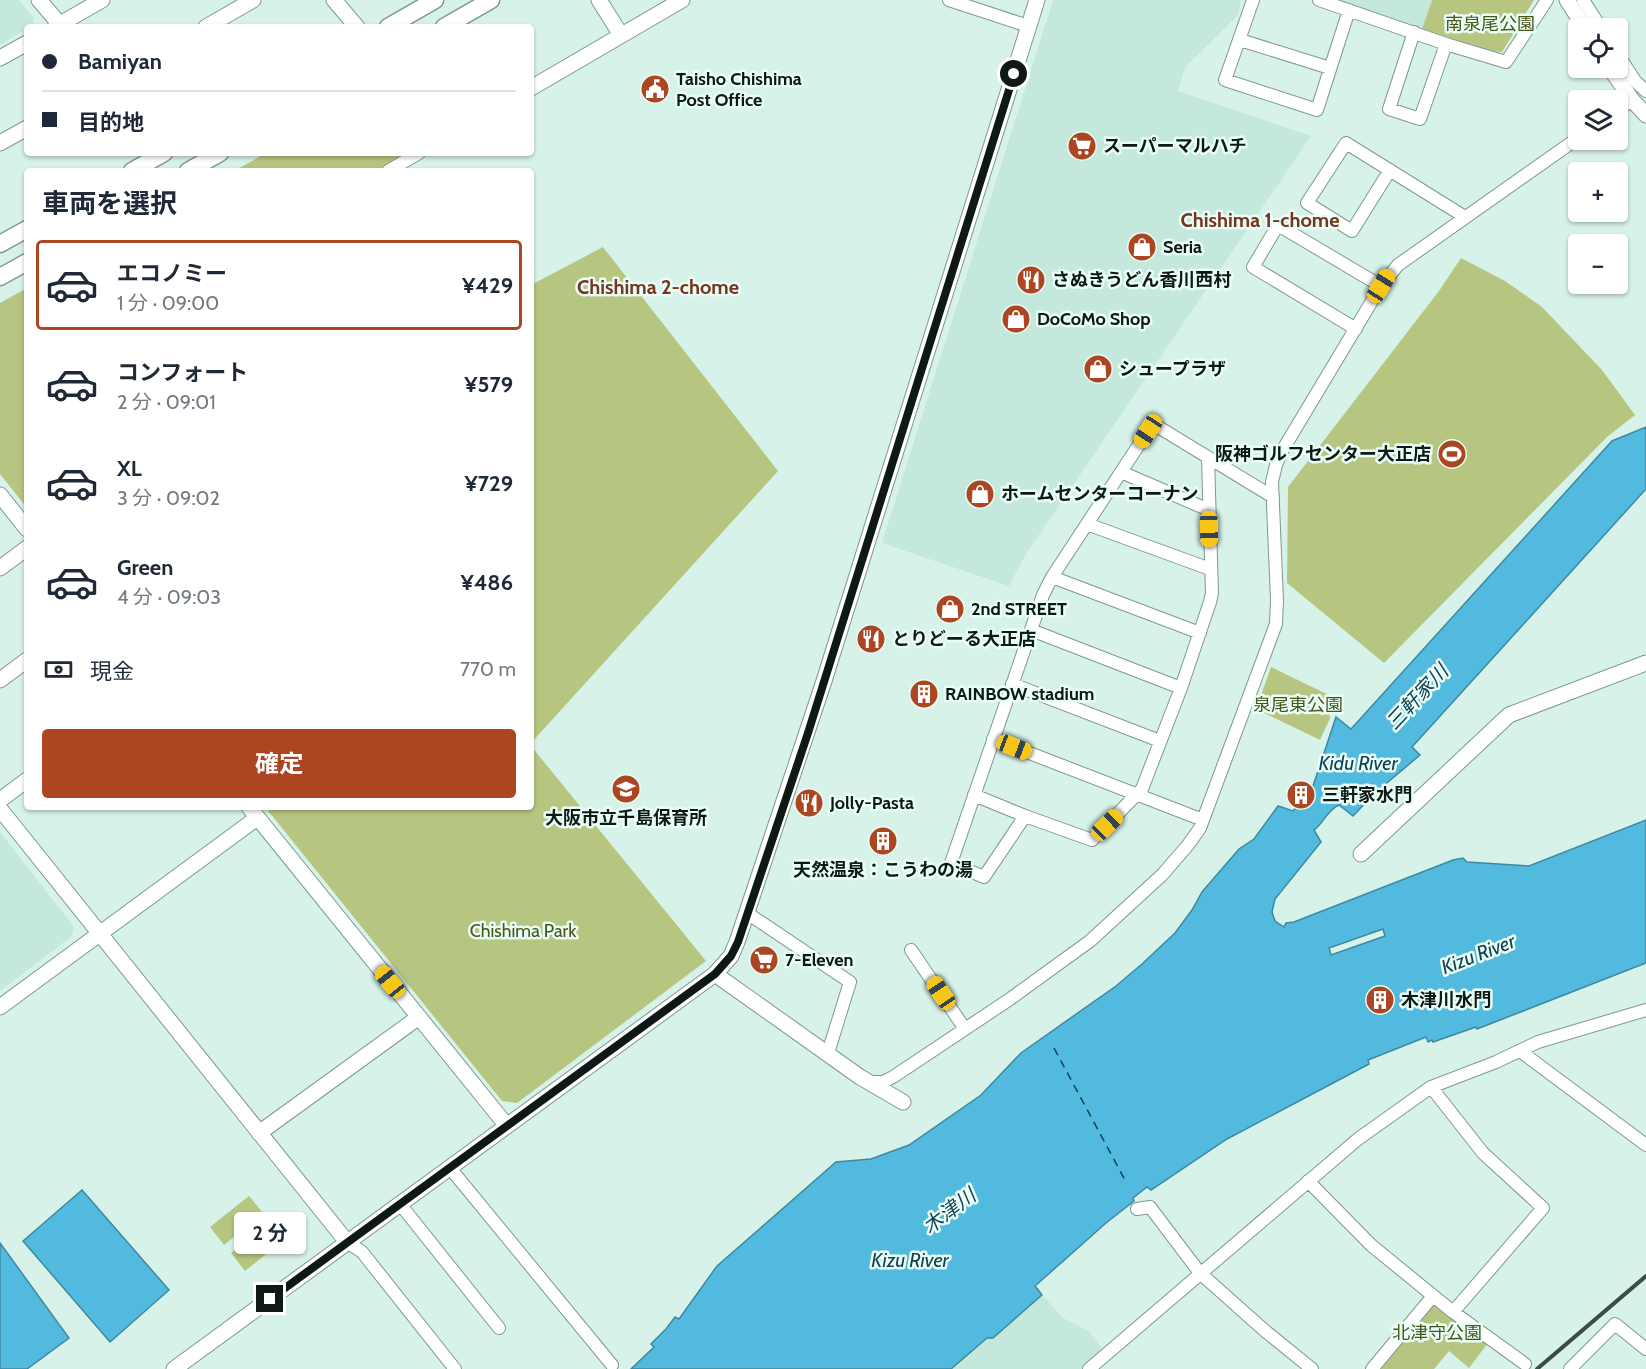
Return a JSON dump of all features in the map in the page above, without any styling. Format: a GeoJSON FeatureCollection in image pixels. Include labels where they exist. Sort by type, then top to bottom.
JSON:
{"type":"FeatureCollection","features":[{"type":"Feature","properties":{"kind":"main road"},"geometry":{"type":"LineString","coordinates":[[393,24],[435,0]]}},
{"type":"Feature","properties":{"kind":"main road"},"geometry":{"type":"LineString","coordinates":[[449,24],[492,0]]}},
{"type":"Feature","properties":{"kind":"main road"},"geometry":{"type":"LineString","coordinates":[[137,168],[159,156]]}},
{"type":"Feature","properties":{"kind":"main road"},"geometry":{"type":"LineString","coordinates":[[193,168],[215,156]]}},
{"type":"Feature","properties":{"kind":"main road"},"geometry":{"type":"LineString","coordinates":[[0,244],[24,231]]}},
{"type":"Feature","properties":{"kind":"main road"},"geometry":{"type":"LineString","coordinates":[[0,277],[24,264]]}},
{"type":"Feature","properties":{"kind":"street"},"geometry":{"type":"LineString","coordinates":[[39,0],[57,24]]}},
{"type":"Feature","properties":{"kind":"street"},"geometry":{"type":"LineString","coordinates":[[61,24],[102,0]]}},
{"type":"Feature","properties":{"kind":"street"},"geometry":{"type":"LineString","coordinates":[[211,24],[253,0]]}},
{"type":"Feature","properties":{"kind":"street"},"geometry":{"type":"LineString","coordinates":[[334,0],[354,24]]}},
{"type":"Feature","properties":{"kind":"street"},"geometry":{"type":"LineString","coordinates":[[599,0],[621,35]]}},
{"type":"Feature","properties":{"kind":"street"},"geometry":{"type":"LineString","coordinates":[[534,86],[682,0]]}},
{"type":"Feature","properties":{"kind":"street"},"geometry":{"type":"LineString","coordinates":[[949,0],[1028,26]]}},
{"type":"Feature","properties":{"kind":"street"},"geometry":{"type":"LineString","coordinates":[[174,1369],[715,974],[731,956],[818,702],[1037,0]]}},
{"type":"Feature","properties":{"kind":"street"},"geometry":{"type":"LineString","coordinates":[[1253,0],[1225,80],[1317,110],[1349,10]]}},
{"type":"Feature","properties":{"kind":"street"},"geometry":{"type":"LineString","coordinates":[[1319,0],[1506,62],[1547,0]]}},
{"type":"Feature","properties":{"kind":"street"},"geometry":{"type":"LineString","coordinates":[[1567,0],[1579,18]]}},
{"type":"Feature","properties":{"kind":"street"},"geometry":{"type":"LineString","coordinates":[[1583,0],[1595,18]]}},
{"type":"Feature","properties":{"kind":"street"},"geometry":{"type":"LineString","coordinates":[[1414,32],[1389,109],[1420,119],[1446,44]]}},
{"type":"Feature","properties":{"kind":"street"},"geometry":{"type":"LineString","coordinates":[[1240,40],[1330,68]]}},
{"type":"Feature","properties":{"kind":"street"},"geometry":{"type":"LineString","coordinates":[[0,58],[24,45]]}},
{"type":"Feature","properties":{"kind":"street"},"geometry":{"type":"LineString","coordinates":[[1628,70],[1635,81],[1645,89]]}},
{"type":"Feature","properties":{"kind":"street"},"geometry":{"type":"LineString","coordinates":[[1617,78],[1646,115]]}},
{"type":"Feature","properties":{"kind":"street"},"geometry":{"type":"LineString","coordinates":[[1628,103],[1632,100]]}},
{"type":"Feature","properties":{"kind":"street"},"geometry":{"type":"LineString","coordinates":[[0,143],[24,130]]}},
{"type":"Feature","properties":{"kind":"street"},"geometry":{"type":"LineString","coordinates":[[1390,170],[1352,231],[1307,203],[1346,143],[1390,170],[1465,217]]}},
{"type":"Feature","properties":{"kind":"street"},"geometry":{"type":"LineString","coordinates":[[869,1082],[883,1082],[893,1077],[1090,941],[1161,875],[1195,837],[1276,624],[1272,482],[1282,451],[1388,276],[1409,256],[1568,145]]}},
{"type":"Feature","properties":{"kind":"street"},"geometry":{"type":"LineString","coordinates":[[393,168],[413,156]]}},
{"type":"Feature","properties":{"kind":"street"},"geometry":{"type":"LineString","coordinates":[[1356,329],[1253,267],[1278,225],[1381,286]]}},
{"type":"Feature","properties":{"kind":"street"},"geometry":{"type":"LineString","coordinates":[[1025,816],[984,877],[951,863],[1043,595],[1052,577],[1148,431],[1154,427],[1160,428],[1273,497]]}},
{"type":"Feature","properties":{"kind":"street"},"geometry":{"type":"LineString","coordinates":[[974,795],[1092,840],[1142,789],[1208,613],[1212,593],[1208,458]]}},
{"type":"Feature","properties":{"kind":"street"},"geometry":{"type":"LineString","coordinates":[[1121,472],[1209,510]]}},
{"type":"Feature","properties":{"kind":"street"},"geometry":{"type":"LineString","coordinates":[[0,495],[24,525]]}},
{"type":"Feature","properties":{"kind":"street"},"geometry":{"type":"LineString","coordinates":[[1087,524],[1210,569]]}},
{"type":"Feature","properties":{"kind":"street"},"geometry":{"type":"LineString","coordinates":[[0,568],[24,550]]}},
{"type":"Feature","properties":{"kind":"street"},"geometry":{"type":"LineString","coordinates":[[1052,577],[1200,633]]}},
{"type":"Feature","properties":{"kind":"street"},"geometry":{"type":"LineString","coordinates":[[1031,630],[1181,688]]}},
{"type":"Feature","properties":{"kind":"street"},"geometry":{"type":"LineString","coordinates":[[0,680],[24,662]]}},
{"type":"Feature","properties":{"kind":"street"},"geometry":{"type":"LineString","coordinates":[[1361,854],[1509,715],[1646,663]]}},
{"type":"Feature","properties":{"kind":"street"},"geometry":{"type":"LineString","coordinates":[[1012,684],[1160,741]]}},
{"type":"Feature","properties":{"kind":"street"},"geometry":{"type":"LineString","coordinates":[[993,740],[1203,820]]}},
{"type":"Feature","properties":{"kind":"street"},"geometry":{"type":"LineString","coordinates":[[0,800],[24,782]]}},
{"type":"Feature","properties":{"kind":"street"},"geometry":{"type":"LineString","coordinates":[[0,809],[347,1242],[362,1252],[455,1369]]}},
{"type":"Feature","properties":{"kind":"street"},"geometry":{"type":"LineString","coordinates":[[0,1007],[99,933],[253,812],[507,1126]]}},
{"type":"Feature","properties":{"kind":"street"},"geometry":{"type":"LineString","coordinates":[[747,913],[850,982],[828,1053]]}},
{"type":"Feature","properties":{"kind":"street"},"geometry":{"type":"LineString","coordinates":[[911,950],[965,1029]]}},
{"type":"Feature","properties":{"kind":"street"},"geometry":{"type":"LineString","coordinates":[[715,974],[869,1082],[903,1102]]}},
{"type":"Feature","properties":{"kind":"street"},"geometry":{"type":"LineString","coordinates":[[1089,1369],[1358,1139],[1431,1087],[1538,1042],[1646,1010]]}},
{"type":"Feature","properties":{"kind":"street"},"geometry":{"type":"LineString","coordinates":[[259,1133],[418,1017]]}},
{"type":"Feature","properties":{"kind":"street"},"geometry":{"type":"LineString","coordinates":[[1520,1051],[1646,1145]]}},
{"type":"Feature","properties":{"kind":"street"},"geometry":{"type":"LineString","coordinates":[[1431,1087],[1483,1153],[1543,1208],[1453,1312]]}},
{"type":"Feature","properties":{"kind":"street"},"geometry":{"type":"LineString","coordinates":[[450,1168],[612,1365]]}},
{"type":"Feature","properties":{"kind":"street"},"geometry":{"type":"LineString","coordinates":[[1308,1181],[1371,1245],[1453,1312],[1525,1364]]}},
{"type":"Feature","properties":{"kind":"street"},"geometry":{"type":"LineString","coordinates":[[400,1204],[500,1328]]}},
{"type":"Feature","properties":{"kind":"street"},"geometry":{"type":"LineString","coordinates":[[1137,1209],[1150,1208],[1200,1273],[1312,1369]]}},
{"type":"Feature","properties":{"kind":"street"},"geometry":{"type":"LineString","coordinates":[[1372,1369],[1433,1296]]}},
{"type":"Feature","properties":{"kind":"street"},"geometry":{"type":"LineString","coordinates":[[1570,1369],[1615,1324],[1646,1349]]}},
{"type":"Feature","properties":{"kind":"shaded area"},"geometry":{"type":"Polygon","coordinates":[[[0,0],[19,0],[33,17],[33,24],[24,24],[24,30],[0,45],[0,0]]]}},
{"type":"Feature","properties":{"kind":"shaded area"},"geometry":{"type":"Polygon","coordinates":[[[1053,0],[1241,0],[1238,15],[1185,67],[1178,91],[1311,136],[1026,554],[1009,586],[882,543],[1053,0]]]}},
{"type":"Feature","properties":{"kind":"shaded area"},"geometry":{"type":"Polygon","coordinates":[[[1337,0],[1432,0],[1422,29],[1337,0]]]}},
{"type":"Feature","properties":{"kind":"shaded area"},"geometry":{"type":"Polygon","coordinates":[[[0,832],[74,927],[72,936],[0,991],[0,832]]]}},
{"type":"Feature","properties":{"kind":"shaded area"},"geometry":{"type":"Polygon","coordinates":[[[1042,1295],[1063,1318],[1088,1331],[1103,1349],[1081,1369],[951,1369],[987,1338],[993,1338],[1042,1295]]]}},
{"type":"Feature","properties":{"kind":"green space","name":"南泉尾公園"},"geometry":{"type":"Polygon","coordinates":[[[1432,0],[1534,0],[1502,52],[1492,51],[1422,29],[1432,0]]]}},
{"type":"Feature","properties":{"kind":"green space"},"geometry":{"type":"Polygon","coordinates":[[[261,156],[399,156],[405,168],[239,168],[261,156]]]}},
{"type":"Feature","properties":{"kind":"green space"},"geometry":{"type":"Polygon","coordinates":[[[603,247],[778,471],[534,740],[534,283],[603,247]]]}},
{"type":"Feature","properties":{"kind":"green space","name":"阪神ゴルフセンター大正店"},"geometry":{"type":"Polygon","coordinates":[[[1461,258],[1505,281],[1542,307],[1602,370],[1635,415],[1607,437],[1384,663],[1287,583],[1288,487],[1439,291],[1461,258]]]}},
{"type":"Feature","properties":{"kind":"green space"},"geometry":{"type":"Polygon","coordinates":[[[24,290],[24,504],[0,474],[0,303],[24,290]]]}},
{"type":"Feature","properties":{"kind":"green space","name":"泉尾東公園"},"geometry":{"type":"Polygon","coordinates":[[[1271,667],[1343,702],[1337,715],[1329,713],[1330,718],[1320,740],[1256,709],[1271,667]]]}},
{"type":"Feature","properties":{"kind":"green space","name":"Chishima Park"},"geometry":{"type":"Polygon","coordinates":[[[534,750],[706,961],[517,1103],[502,1101],[267,810],[534,810],[534,750]]]}},
{"type":"Feature","properties":{"kind":"green space"},"geometry":{"type":"Polygon","coordinates":[[[249,1196],[263,1213],[224,1245],[210,1227],[249,1196]]]}},
{"type":"Feature","properties":{"kind":"green space"},"geometry":{"type":"Polygon","coordinates":[[[271,1222],[285,1239],[245,1271],[231,1253],[271,1222]]]}},
{"type":"Feature","properties":{"kind":"green space","name":"北津守公園"},"geometry":{"type":"Polygon","coordinates":[[[1432,1302],[1488,1343],[1469,1368],[1449,1351],[1434,1369],[1381,1369],[1432,1302]]]}},
{"type":"Feature","properties":{"kind":"water"},"geometry":{"type":"Polygon","coordinates":[[[1646,427],[1646,489],[1412,747],[1420,755],[1375,793],[1353,816],[1339,805],[1328,813],[1314,830],[1321,842],[1275,899],[1272,912],[1275,921],[1284,927],[1286,923],[1294,922],[1453,860],[1463,858],[1467,862],[1529,866],[1646,820],[1646,963],[1477,1029],[1476,1027],[1433,1042],[1432,1040],[1428,1042],[1426,1037],[1368,1060],[1369,1064],[1227,1139],[1151,1190],[1147,1187],[1133,1198],[1134,1201],[1035,1286],[1042,1295],[993,1338],[987,1338],[951,1369],[631,1369],[654,1347],[651,1344],[675,1317],[679,1319],[717,1266],[836,1162],[871,1159],[909,1145],[981,1095],[1021,1053],[1116,986],[1175,933],[1202,892],[1239,849],[1254,839],[1278,806],[1293,811],[1312,789],[1336,717],[1351,729],[1612,441],[1646,427]],[[1383,929],[1329,948],[1331,955],[1385,936],[1383,929]]]}},
{"type":"Feature","properties":{"kind":"water"},"geometry":{"type":"Polygon","coordinates":[[[82,1190],[169,1290],[110,1342],[23,1241],[82,1190]]]}},
{"type":"Feature","properties":{"kind":"water"},"geometry":{"type":"Polygon","coordinates":[[[0,1243],[69,1338],[27,1369],[0,1369],[0,1243]]]}},
{"type":"Feature","properties":{"kind":"ferry route"},"geometry":{"type":"LineString","coordinates":[[1054,1048],[1125,1180]]}},
{"type":"Feature","properties":{"kind":"railway"},"geometry":{"type":"LineString","coordinates":[[1537,1369],[1646,1276]]}},
{"type":"Feature","properties":{"kind":"place","name":"Taisho Chishima Post Office"},"geometry":{"type":"Point","coordinates":[655,89]}},
{"type":"Feature","properties":{"kind":"place","name":"スーパーマルハチ"},"geometry":{"type":"Point","coordinates":[1082,146]}},
{"type":"Feature","properties":{"kind":"place","name":"Seria"},"geometry":{"type":"Point","coordinates":[1142,247]}},
{"type":"Feature","properties":{"kind":"place","name":"さぬきうどん香川西村"},"geometry":{"type":"Point","coordinates":[1031,280]}},
{"type":"Feature","properties":{"kind":"place","name":"DoCoMo Shop"},"geometry":{"type":"Point","coordinates":[1016,319]}},
{"type":"Feature","properties":{"kind":"place","name":"シュープラザ"},"geometry":{"type":"Point","coordinates":[1098,369]}},
{"type":"Feature","properties":{"kind":"place","name":"阪神ゴルフセンター大正店"},"geometry":{"type":"Point","coordinates":[1452,454]}},
{"type":"Feature","properties":{"kind":"place","name":"ホームセンターコーナン"},"geometry":{"type":"Point","coordinates":[980,494]}},
{"type":"Feature","properties":{"kind":"place","name":"2nd STREET"},"geometry":{"type":"Point","coordinates":[950,609]}},
{"type":"Feature","properties":{"kind":"place","name":"とりどーる大正店"},"geometry":{"type":"Point","coordinates":[871,639]}},
{"type":"Feature","properties":{"kind":"place","name":"RAINBOW stadium"},"geometry":{"type":"Point","coordinates":[924,694]}},
{"type":"Feature","properties":{"kind":"place","name":"大阪市立千島保育所"},"geometry":{"type":"Point","coordinates":[626,789]}},
{"type":"Feature","properties":{"kind":"place","name":"三軒家水門"},"geometry":{"type":"Point","coordinates":[1301,795]}},
{"type":"Feature","properties":{"kind":"place","name":"Jolly-Pasta"},"geometry":{"type":"Point","coordinates":[809,803]}},
{"type":"Feature","properties":{"kind":"place","name":"天然温泉：こうわの湯"},"geometry":{"type":"Point","coordinates":[883,841]}},
{"type":"Feature","properties":{"kind":"place","name":"7-Eleven"},"geometry":{"type":"Point","coordinates":[764,960]}},
{"type":"Feature","properties":{"kind":"place","name":"木津川水門"},"geometry":{"type":"Point","coordinates":[1380,1000]}},
{"type":"Feature","properties":{"kind":"district","name":"Chishima 1-chome"},"geometry":{"type":"Point","coordinates":[1260,220]}},
{"type":"Feature","properties":{"kind":"district","name":"Chishima 2-chome"},"geometry":{"type":"Point","coordinates":[658,287]}},
{"type":"Feature","properties":{"kind":"route"},"geometry":{"type":"LineString","coordinates":[[270,1299],[715,974],[731,956],[738,942],[808,733],[1014,74]]}},
{"type":"Feature","properties":{"kind":"water label","name":"三軒家川"},"geometry":{"type":"Point","coordinates":[1417,697]}},
{"type":"Feature","properties":{"kind":"water label","name":"Kidu River"},"geometry":{"type":"Point","coordinates":[1358,763]}},
{"type":"Feature","properties":{"kind":"water label","name":"Kizu River"},"geometry":{"type":"Point","coordinates":[1478,954]}},
{"type":"Feature","properties":{"kind":"water label","name":"木津川"},"geometry":{"type":"Point","coordinates":[949,1211]}},
{"type":"Feature","properties":{"kind":"water label","name":"Kizu River"},"geometry":{"type":"Point","coordinates":[910,1260]}}]}
